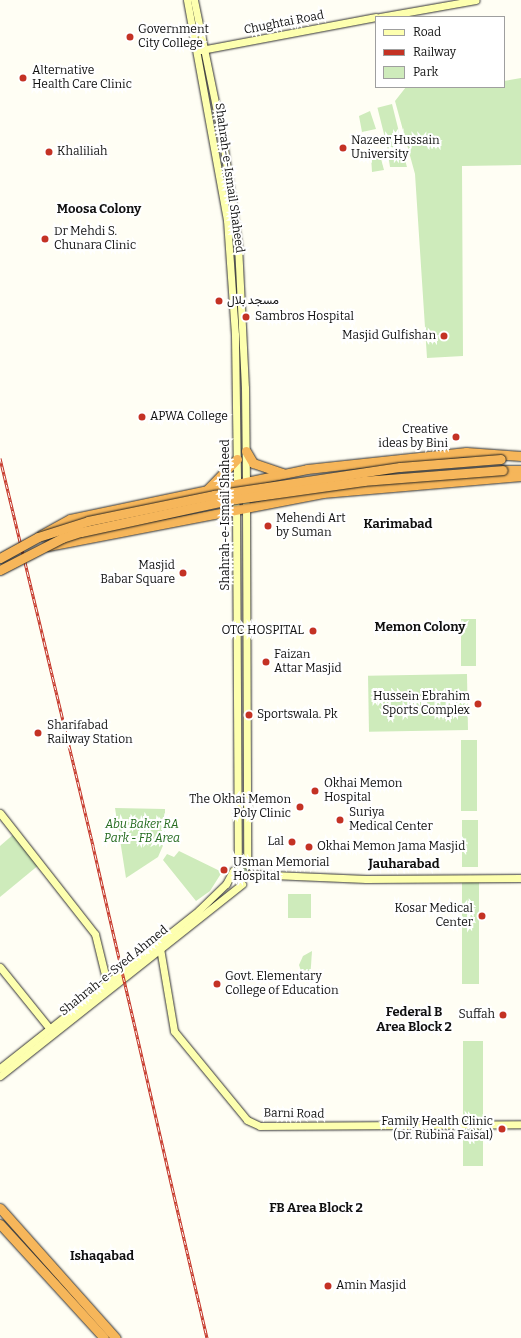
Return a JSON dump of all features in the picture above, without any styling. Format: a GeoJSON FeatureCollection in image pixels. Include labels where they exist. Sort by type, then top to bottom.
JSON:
{"type":"FeatureCollection","features":[{"type":"Feature","properties":{"kind":"highway"},"geometry":{"type":"LineString","coordinates":[[246,451],[250,460],[260,466],[286,474]]}},
{"type":"Feature","properties":{"kind":"highway"},"geometry":{"type":"LineString","coordinates":[[0,558],[70,519],[184,497],[241,482],[286,474],[466,452],[521,457]]}},
{"type":"Feature","properties":{"kind":"highway"},"geometry":{"type":"LineString","coordinates":[[38,537],[88,521],[214,495],[393,468],[521,457]]}},
{"type":"Feature","properties":{"kind":"highway"},"geometry":{"type":"LineString","coordinates":[[205,492],[238,459]]}},
{"type":"Feature","properties":{"kind":"highway"},"geometry":{"type":"LineString","coordinates":[[0,570],[46,546],[81,532],[229,500],[364,481],[503,470],[521,470]]}},
{"type":"Feature","properties":{"kind":"highway"},"geometry":{"type":"LineString","coordinates":[[46,546],[323,493],[521,476]]}},
{"type":"Feature","properties":{"kind":"highway"},"geometry":{"type":"LineString","coordinates":[[0,1208],[77,1292],[116,1338]]}},
{"type":"Feature","properties":{"kind":"highway"},"geometry":{"type":"LineString","coordinates":[[0,1224],[104,1338]]}},
{"type":"Feature","properties":{"kind":"main road","name":"Shahrah-e-Ismail Shaheed"},"geometry":{"type":"LineString","coordinates":[[186,0],[197,51],[227,220],[236,335],[238,459],[246,508],[247,865],[249,874]]}},
{"type":"Feature","properties":{"kind":"main road","name":"Shahrah-e-Ismail Shaheed"},"geometry":{"type":"LineString","coordinates":[[194,0],[222,141],[238,245],[246,451],[236,510],[235,868]]}},
{"type":"Feature","properties":{"kind":"main road"},"geometry":{"type":"LineString","coordinates":[[386,16],[476,0]]}},
{"type":"Feature","properties":{"kind":"main road","name":"Chughtai Road"},"geometry":{"type":"LineString","coordinates":[[197,51],[375,17]]}},
{"type":"Feature","properties":{"kind":"main road"},"geometry":{"type":"LineString","coordinates":[[0,813],[95,934],[106,983]]}},
{"type":"Feature","properties":{"kind":"main road"},"geometry":{"type":"LineString","coordinates":[[242,884],[238,884],[233,880],[235,868],[247,865]]}},
{"type":"Feature","properties":{"kind":"main road","name":"Shahrah-e-Syed Ahmed"},"geometry":{"type":"LineString","coordinates":[[0,1076],[159,946],[217,894],[235,868]]}},
{"type":"Feature","properties":{"kind":"main road"},"geometry":{"type":"LineString","coordinates":[[249,874],[366,879],[521,878]]}},
{"type":"Feature","properties":{"kind":"main road","name":"Shahrah-e-Syed Ahmed"},"geometry":{"type":"LineString","coordinates":[[0,1068],[106,983],[159,946],[242,884],[249,874]]}},
{"type":"Feature","properties":{"kind":"main road","name":"Barni Road"},"geometry":{"type":"LineString","coordinates":[[159,946],[174,1031],[247,1120],[260,1126],[521,1124]]}},
{"type":"Feature","properties":{"kind":"main road"},"geometry":{"type":"LineString","coordinates":[[0,968],[50,1029]]}},
{"type":"Feature","properties":{"kind":"main road"},"geometry":{"type":"LineString","coordinates":[[0,1202],[56,1264],[77,1292]]}},
{"type":"Feature","properties":{"kind":"green space"},"geometry":{"type":"Polygon","coordinates":[[[521,78],[521,165],[462,166],[463,356],[427,358],[415,174],[395,101],[405,88],[505,88],[505,81],[521,78]]]}},
{"type":"Feature","properties":{"kind":"green space"},"geometry":{"type":"Polygon","coordinates":[[[392,104],[402,145],[388,148],[377,108],[392,104]]]}},
{"type":"Feature","properties":{"kind":"green space"},"geometry":{"type":"Polygon","coordinates":[[[370,111],[376,129],[362,132],[359,116],[370,111]]]}},
{"type":"Feature","properties":{"kind":"green space"},"geometry":{"type":"Polygon","coordinates":[[[403,153],[407,167],[390,167],[388,154],[403,153]]]}},
{"type":"Feature","properties":{"kind":"green space"},"geometry":{"type":"Polygon","coordinates":[[[380,155],[384,170],[372,172],[371,157],[380,155]]]}},
{"type":"Feature","properties":{"kind":"green space"},"geometry":{"type":"Polygon","coordinates":[[[461,619],[476,619],[476,666],[461,666],[461,619]]]}},
{"type":"Feature","properties":{"kind":"green space"},"geometry":{"type":"Polygon","coordinates":[[[467,674],[468,730],[369,732],[368,676],[467,674]]]}},
{"type":"Feature","properties":{"kind":"green space"},"geometry":{"type":"Polygon","coordinates":[[[461,740],[477,740],[477,811],[461,811],[461,740]]]}},
{"type":"Feature","properties":{"kind":"green space","name":"Abu Baker RA Park - FB Area"},"geometry":{"type":"Polygon","coordinates":[[[115,808],[165,809],[165,841],[158,857],[126,878],[115,808]]]}},
{"type":"Feature","properties":{"kind":"green space"},"geometry":{"type":"Polygon","coordinates":[[[462,820],[478,820],[478,867],[462,867],[462,820]]]}},
{"type":"Feature","properties":{"kind":"green space"},"geometry":{"type":"Polygon","coordinates":[[[15,833],[40,864],[0,897],[0,846],[15,833]]]}},
{"type":"Feature","properties":{"kind":"green space"},"geometry":{"type":"Polygon","coordinates":[[[179,851],[222,872],[210,891],[196,901],[163,860],[167,854],[174,857],[179,851]]]}},
{"type":"Feature","properties":{"kind":"green space"},"geometry":{"type":"Polygon","coordinates":[[[241,866],[247,868],[249,874],[247,880],[241,882],[235,880],[233,874],[235,868],[241,866]]]}},
{"type":"Feature","properties":{"kind":"green space"},"geometry":{"type":"Polygon","coordinates":[[[462,880],[479,880],[479,984],[462,984],[462,880]]]}},
{"type":"Feature","properties":{"kind":"green space"},"geometry":{"type":"Polygon","coordinates":[[[288,894],[311,894],[311,918],[288,918],[288,894]]]}},
{"type":"Feature","properties":{"kind":"green space"},"geometry":{"type":"Polygon","coordinates":[[[312,951],[310,980],[302,974],[299,965],[303,956],[312,951]]]}},
{"type":"Feature","properties":{"kind":"green space"},"geometry":{"type":"Polygon","coordinates":[[[463,1041],[483,1041],[483,1166],[463,1166],[463,1041]]]}},
{"type":"Feature","properties":{"kind":"railway"},"geometry":{"type":"LineString","coordinates":[[0,458],[93,846],[207,1338]]}},
{"type":"Feature","properties":{"kind":"place","name":"Government City College"},"geometry":{"type":"Point","coordinates":[130,37]}},
{"type":"Feature","properties":{"kind":"place","name":"Alternative Health Care Clinic"},"geometry":{"type":"Point","coordinates":[23,78]}},
{"type":"Feature","properties":{"kind":"place","name":"Nazeer Hussain University"},"geometry":{"type":"Point","coordinates":[343,148]}},
{"type":"Feature","properties":{"kind":"place","name":"Khaliliah"},"geometry":{"type":"Point","coordinates":[49,152]}},
{"type":"Feature","properties":{"kind":"place","name":"Dr Mehdi S. Chunara Clinic"},"geometry":{"type":"Point","coordinates":[45,239]}},
{"type":"Feature","properties":{"kind":"place","name":"مسجد بلال"},"geometry":{"type":"Point","coordinates":[219,301]}},
{"type":"Feature","properties":{"kind":"place","name":"Sambros Hospital"},"geometry":{"type":"Point","coordinates":[246,317]}},
{"type":"Feature","properties":{"kind":"place","name":"Masjid Gulfishan"},"geometry":{"type":"Point","coordinates":[444,336]}},
{"type":"Feature","properties":{"kind":"place","name":"APWA College"},"geometry":{"type":"Point","coordinates":[142,417]}},
{"type":"Feature","properties":{"kind":"place","name":"Creative ideas by Bini"},"geometry":{"type":"Point","coordinates":[456,437]}},
{"type":"Feature","properties":{"kind":"place","name":"Mehendi Art by Suman"},"geometry":{"type":"Point","coordinates":[268,526]}},
{"type":"Feature","properties":{"kind":"place","name":"Masjid Babar Square"},"geometry":{"type":"Point","coordinates":[183,573]}},
{"type":"Feature","properties":{"kind":"place","name":"OTC HOSPITAL"},"geometry":{"type":"Point","coordinates":[313,631]}},
{"type":"Feature","properties":{"kind":"place","name":"Faizan Attar Masjid"},"geometry":{"type":"Point","coordinates":[266,662]}},
{"type":"Feature","properties":{"kind":"place","name":"Hussein Ebrahim Sports Complex"},"geometry":{"type":"Point","coordinates":[478,704]}},
{"type":"Feature","properties":{"kind":"place","name":"Sportswala. Pk"},"geometry":{"type":"Point","coordinates":[249,715]}},
{"type":"Feature","properties":{"kind":"place","name":"Sharifabad Railway Station"},"geometry":{"type":"Point","coordinates":[38,733]}},
{"type":"Feature","properties":{"kind":"place","name":"Okhai Memon Hospital"},"geometry":{"type":"Point","coordinates":[315,791]}},
{"type":"Feature","properties":{"kind":"place","name":"The Okhai Memon Poly Clinic"},"geometry":{"type":"Point","coordinates":[300,807]}},
{"type":"Feature","properties":{"kind":"place","name":"Suriya Medical Center"},"geometry":{"type":"Point","coordinates":[340,820]}},
{"type":"Feature","properties":{"kind":"place","name":"Lal"},"geometry":{"type":"Point","coordinates":[292,842]}},
{"type":"Feature","properties":{"kind":"place","name":"Okhai Memon Jama Masjid"},"geometry":{"type":"Point","coordinates":[309,847]}},
{"type":"Feature","properties":{"kind":"place","name":"Usman Memorial Hospital"},"geometry":{"type":"Point","coordinates":[224,870]}},
{"type":"Feature","properties":{"kind":"place","name":"Kosar Medical Center"},"geometry":{"type":"Point","coordinates":[482,916]}},
{"type":"Feature","properties":{"kind":"place","name":"Govt. Elementary College of Education"},"geometry":{"type":"Point","coordinates":[217,984]}},
{"type":"Feature","properties":{"kind":"place","name":"Suffah"},"geometry":{"type":"Point","coordinates":[503,1015]}},
{"type":"Feature","properties":{"kind":"place","name":"Family Health Clinic (Dr. Rubina Faisal)"},"geometry":{"type":"Point","coordinates":[502,1129]}},
{"type":"Feature","properties":{"kind":"place","name":"Amin Masjid"},"geometry":{"type":"Point","coordinates":[328,1286]}},
{"type":"Feature","properties":{"kind":"district","name":"Moosa Colony"},"geometry":{"type":"Point","coordinates":[99,209]}},
{"type":"Feature","properties":{"kind":"district","name":"Karimabad"},"geometry":{"type":"Point","coordinates":[398,524]}},
{"type":"Feature","properties":{"kind":"district","name":"Memon Colony"},"geometry":{"type":"Point","coordinates":[420,627]}},
{"type":"Feature","properties":{"kind":"district","name":"Jauharabad"},"geometry":{"type":"Point","coordinates":[404,864]}},
{"type":"Feature","properties":{"kind":"district","name":"Federal B Area Block 2"},"geometry":{"type":"Point","coordinates":[414,1020]}},
{"type":"Feature","properties":{"kind":"district","name":"FB Area Block 2"},"geometry":{"type":"Point","coordinates":[316,1208]}},
{"type":"Feature","properties":{"kind":"district","name":"Ishaqabad"},"geometry":{"type":"Point","coordinates":[102,1256]}}]}
